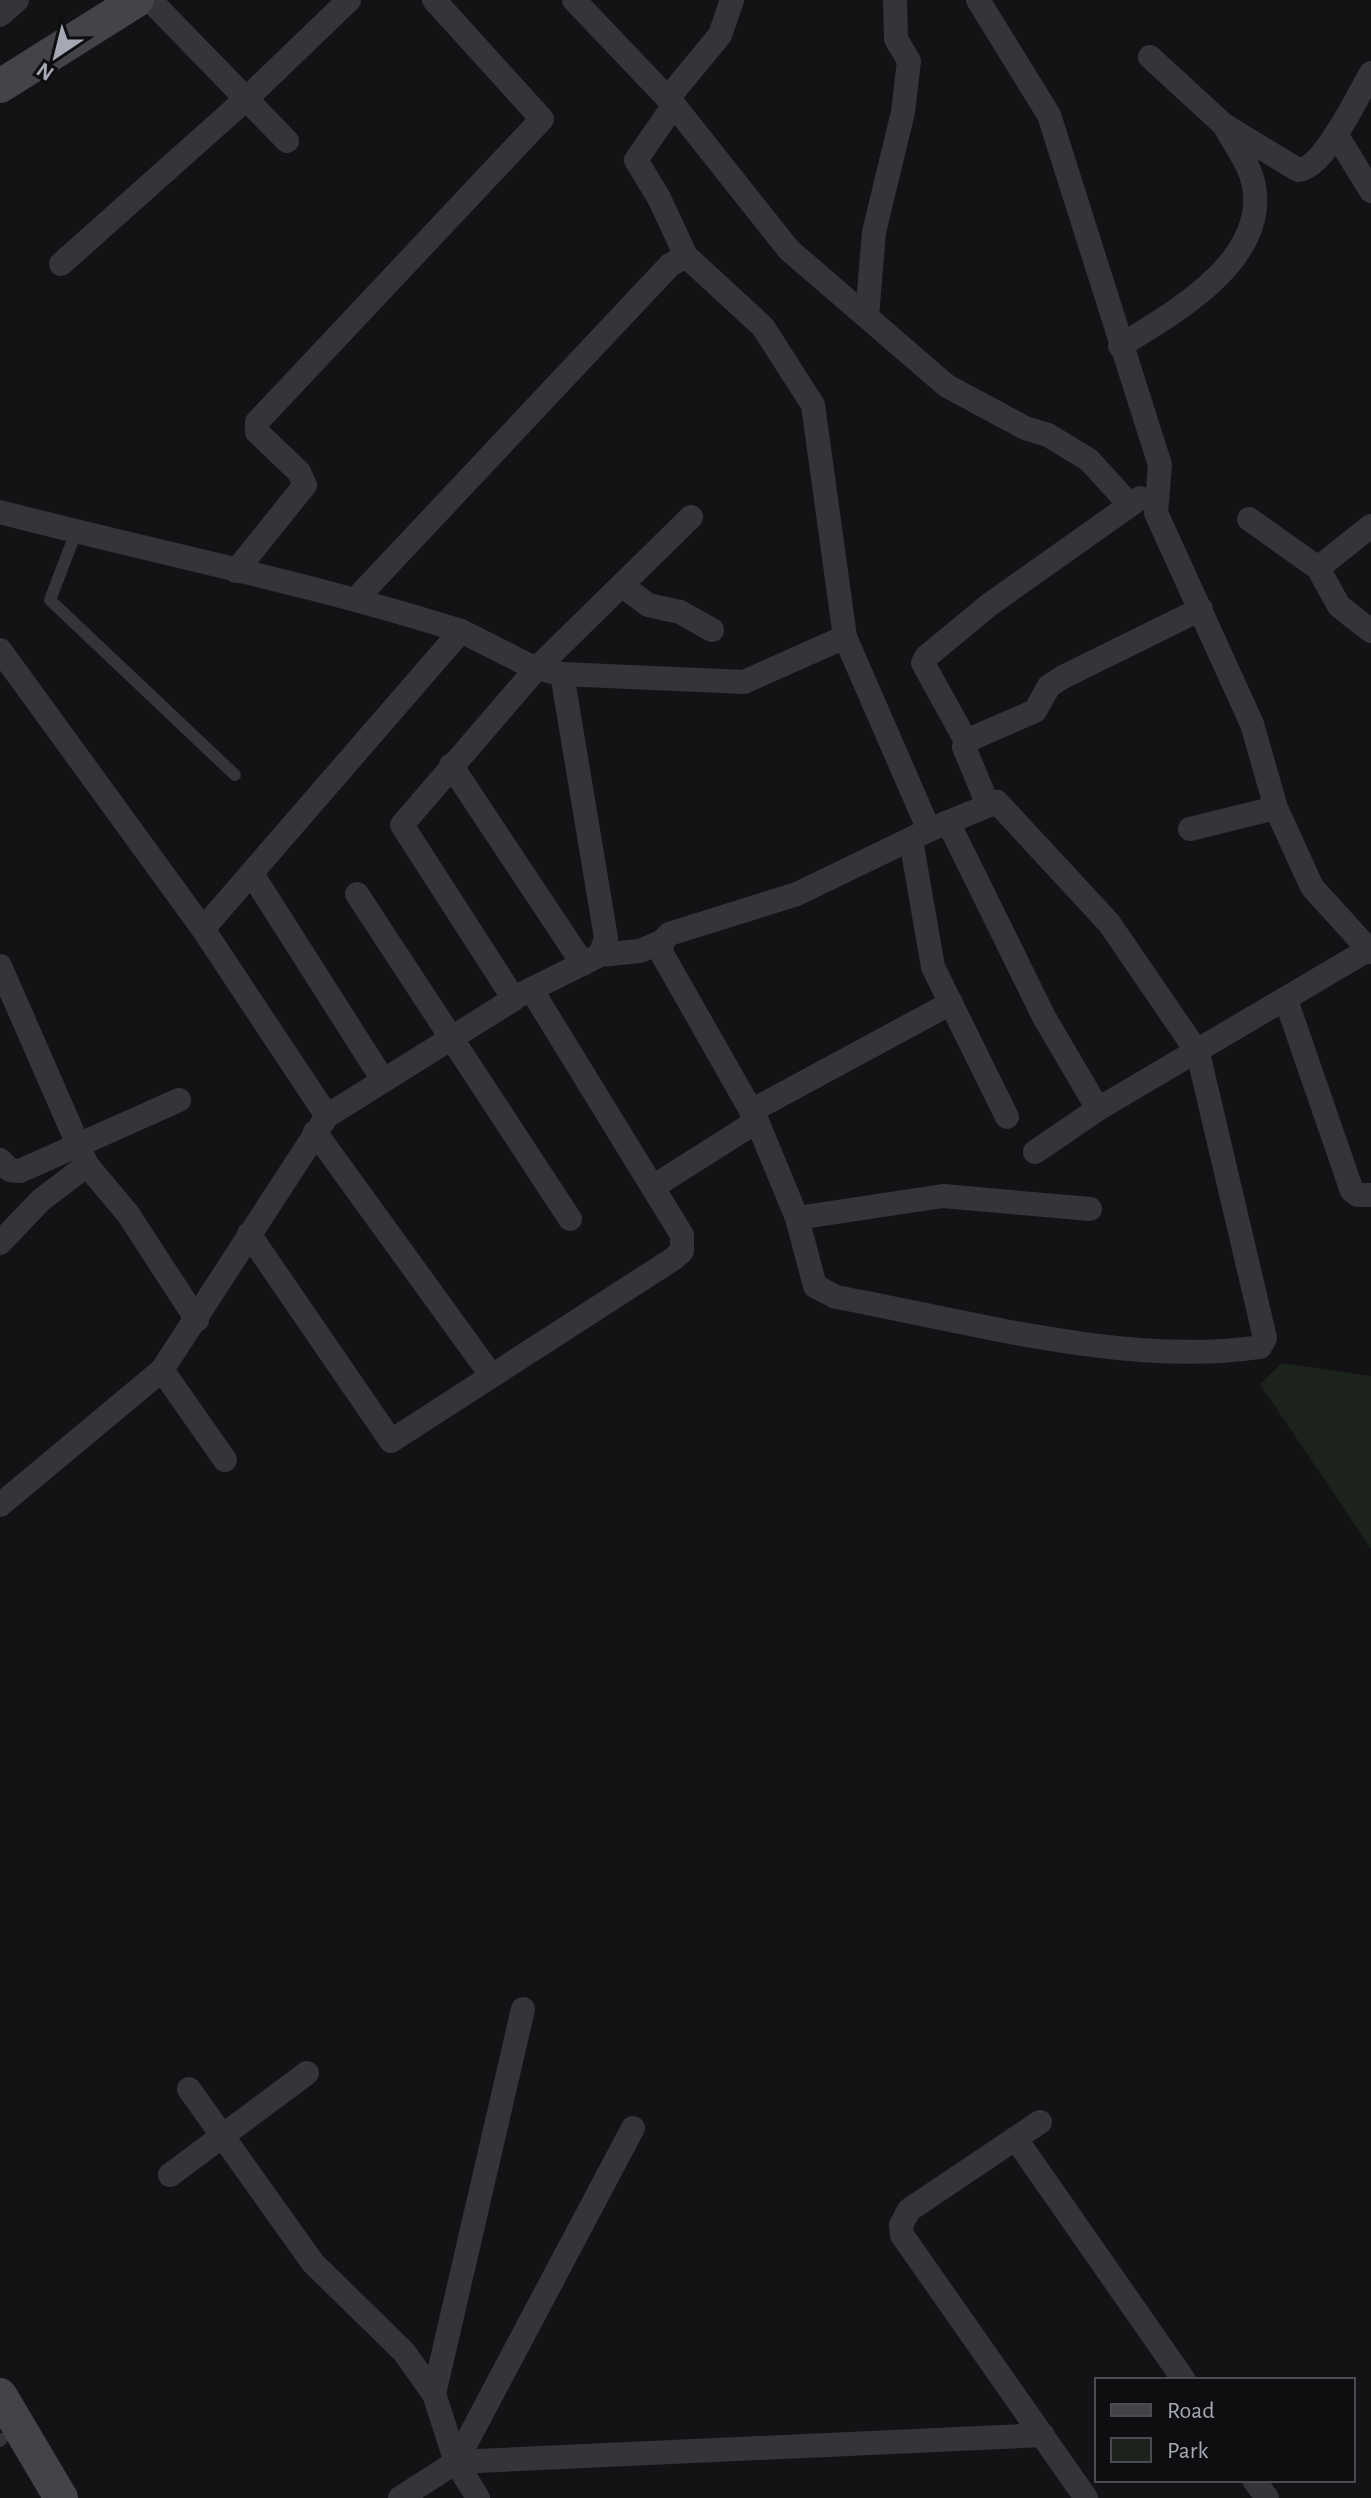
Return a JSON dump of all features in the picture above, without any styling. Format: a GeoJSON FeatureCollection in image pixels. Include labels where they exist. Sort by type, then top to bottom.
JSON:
{"type":"FeatureCollection","features":[{"type":"Feature","properties":{"kind":"main road"},"geometry":{"type":"LineString","coordinates":[[0,86],[137,0]]}},
{"type":"Feature","properties":{"kind":"main road"},"geometry":{"type":"LineString","coordinates":[[0,2395],[61,2498]]}},
{"type":"Feature","properties":{"kind":"main road"},"geometry":{"type":"LineString","coordinates":[[1,2439],[38,2498]]}},
{"type":"Feature","properties":{"kind":"street"},"geometry":{"type":"LineString","coordinates":[[0,15],[17,0]]}},
{"type":"Feature","properties":{"kind":"street"},"geometry":{"type":"LineString","coordinates":[[150,0],[287,141]]}},
{"type":"Feature","properties":{"kind":"street"},"geometry":{"type":"LineString","coordinates":[[61,264],[246,99],[349,0]]}},
{"type":"Feature","properties":{"kind":"street"},"geometry":{"type":"LineString","coordinates":[[236,571],[305,485],[299,472],[257,432],[257,422],[542,119],[434,0]]}},
{"type":"Feature","properties":{"kind":"street"},"geometry":{"type":"LineString","coordinates":[[574,0],[671,102],[771,230],[947,386],[1025,428],[1048,435],[1089,460],[1130,505]]}},
{"type":"Feature","properties":{"kind":"street"},"geometry":{"type":"LineString","coordinates":[[732,0],[720,35],[636,157],[686,256],[763,327],[813,405],[845,637],[930,830],[1098,1109]]}},
{"type":"Feature","properties":{"kind":"street"},"geometry":{"type":"LineString","coordinates":[[867,316],[874,232],[903,112],[909,61],[896,39],[895,0]]}},
{"type":"Feature","properties":{"kind":"street"},"geometry":{"type":"LineString","coordinates":[[978,0],[1049,115],[1160,465],[1156,513],[1252,724],[1276,808],[1312,887],[1370,950],[1098,1109],[1035,1152]]}},
{"type":"Feature","properties":{"kind":"street"},"geometry":{"type":"LineString","coordinates":[[1150,57],[1224,125],[1298,170],[1311,166],[1336,134],[1371,73]]}},
{"type":"Feature","properties":{"kind":"street"},"geometry":{"type":"LineString","coordinates":[[1120,346],[1196,298],[1242,245],[1255,204],[1254,188],[1224,125]]}},
{"type":"Feature","properties":{"kind":"street"},"geometry":{"type":"LineString","coordinates":[[1336,134],[1371,191]]}},
{"type":"Feature","properties":{"kind":"street"},"geometry":{"type":"LineString","coordinates":[[357,598],[670,265],[686,256]]}},
{"type":"Feature","properties":{"kind":"street"},"geometry":{"type":"LineString","coordinates":[[988,805],[964,747],[966,741],[923,663],[926,657],[989,605],[1158,484]]}},
{"type":"Feature","properties":{"kind":"street"},"geometry":{"type":"LineString","coordinates":[[0,512],[357,598],[461,631],[536,669],[562,674],[744,682],[845,637]]}},
{"type":"Feature","properties":{"kind":"street"},"geometry":{"type":"LineString","coordinates":[[249,1234],[391,1441],[682,1251],[682,1235],[653,1187],[523,994],[403,829],[404,821],[536,669],[691,517]]}},
{"type":"Feature","properties":{"kind":"street"},"geometry":{"type":"LineString","coordinates":[[1249,519],[1318,568],[1339,606],[1371,631]]}},
{"type":"Feature","properties":{"kind":"street"},"geometry":{"type":"LineString","coordinates":[[1318,568],[1371,526]]}},
{"type":"Feature","properties":{"kind":"street"},"geometry":{"type":"LineString","coordinates":[[623,586],[648,605],[680,612],[712,630]]}},
{"type":"Feature","properties":{"kind":"street"},"geometry":{"type":"LineString","coordinates":[[966,741],[1035,711],[1049,686],[1063,677],[1201,609]]}},
{"type":"Feature","properties":{"kind":"street"},"geometry":{"type":"LineString","coordinates":[[203,929],[461,631]]}},
{"type":"Feature","properties":{"kind":"street"},"geometry":{"type":"LineString","coordinates":[[0,650],[203,929],[321,1124],[491,1375]]}},
{"type":"Feature","properties":{"kind":"street"},"geometry":{"type":"LineString","coordinates":[[562,674],[606,938],[592,960]]}},
{"type":"Feature","properties":{"kind":"street"},"geometry":{"type":"LineString","coordinates":[[451,765],[592,960]]}},
{"type":"Feature","properties":{"kind":"street"},"geometry":{"type":"LineString","coordinates":[[0,1505],[162,1370],[321,1124],[383,1080],[523,994],[592,960],[640,951],[663,941],[669,934],[797,894],[930,830],[997,802],[1109,923],[1198,1053],[1265,1338],[1260,1347],[1226,1351],[1110,1347],[836,1297],[815,1286],[797,1218],[754,1116],[661,952],[663,941]]}},
{"type":"Feature","properties":{"kind":"street"},"geometry":{"type":"LineString","coordinates":[[1190,829],[1276,808]]}},
{"type":"Feature","properties":{"kind":"street"},"geometry":{"type":"LineString","coordinates":[[930,830],[923,890],[928,951],[1007,1117]]}},
{"type":"Feature","properties":{"kind":"street"},"geometry":{"type":"LineString","coordinates":[[252,874],[383,1080]]}},
{"type":"Feature","properties":{"kind":"street"},"geometry":{"type":"LineString","coordinates":[[357,894],[449,1039],[570,1219]]}},
{"type":"Feature","properties":{"kind":"street"},"geometry":{"type":"LineString","coordinates":[[0,966],[82,1156],[128,1214],[197,1320]]}},
{"type":"Feature","properties":{"kind":"street"},"geometry":{"type":"LineString","coordinates":[[1286,1000],[1352,1191],[1358,1195],[1371,1195]]}},
{"type":"Feature","properties":{"kind":"street"},"geometry":{"type":"LineString","coordinates":[[653,1187],[754,1116],[951,1003]]}},
{"type":"Feature","properties":{"kind":"street"},"geometry":{"type":"LineString","coordinates":[[0,1160],[10,1170],[20,1171],[82,1156],[179,1100]]}},
{"type":"Feature","properties":{"kind":"street"},"geometry":{"type":"LineString","coordinates":[[0,1243],[82,1156]]}},
{"type":"Feature","properties":{"kind":"street"},"geometry":{"type":"LineString","coordinates":[[797,1218],[943,1196],[1090,1209]]}},
{"type":"Feature","properties":{"kind":"street"},"geometry":{"type":"LineString","coordinates":[[162,1370],[225,1460]]}},
{"type":"Feature","properties":{"kind":"street"},"geometry":{"type":"LineString","coordinates":[[434,2394],[523,2009]]}},
{"type":"Feature","properties":{"kind":"street"},"geometry":{"type":"LineString","coordinates":[[170,2175],[307,2073]]}},
{"type":"Feature","properties":{"kind":"street"},"geometry":{"type":"LineString","coordinates":[[189,2089],[313,2263],[404,2352],[434,2394],[456,2462],[478,2498]]}},
{"type":"Feature","properties":{"kind":"street"},"geometry":{"type":"LineString","coordinates":[[1040,2122],[909,2210],[901,2225],[902,2235],[1086,2498]]}},
{"type":"Feature","properties":{"kind":"street"},"geometry":{"type":"LineString","coordinates":[[400,2498],[456,2462],[633,2128]]}},
{"type":"Feature","properties":{"kind":"street"},"geometry":{"type":"LineString","coordinates":[[1016,2139],[1183,2378]]}},
{"type":"Feature","properties":{"kind":"street"},"geometry":{"type":"LineString","coordinates":[[456,2462],[1043,2435]]}},
{"type":"Feature","properties":{"kind":"lane"},"geometry":{"type":"LineString","coordinates":[[76,532],[50,600],[235,775]]}},
{"type":"Feature","properties":{"kind":"green space"},"geometry":{"type":"Polygon","coordinates":[[[1282,1363],[1371,1376],[1371,1549],[1260,1384],[1282,1363]]]}}]}
